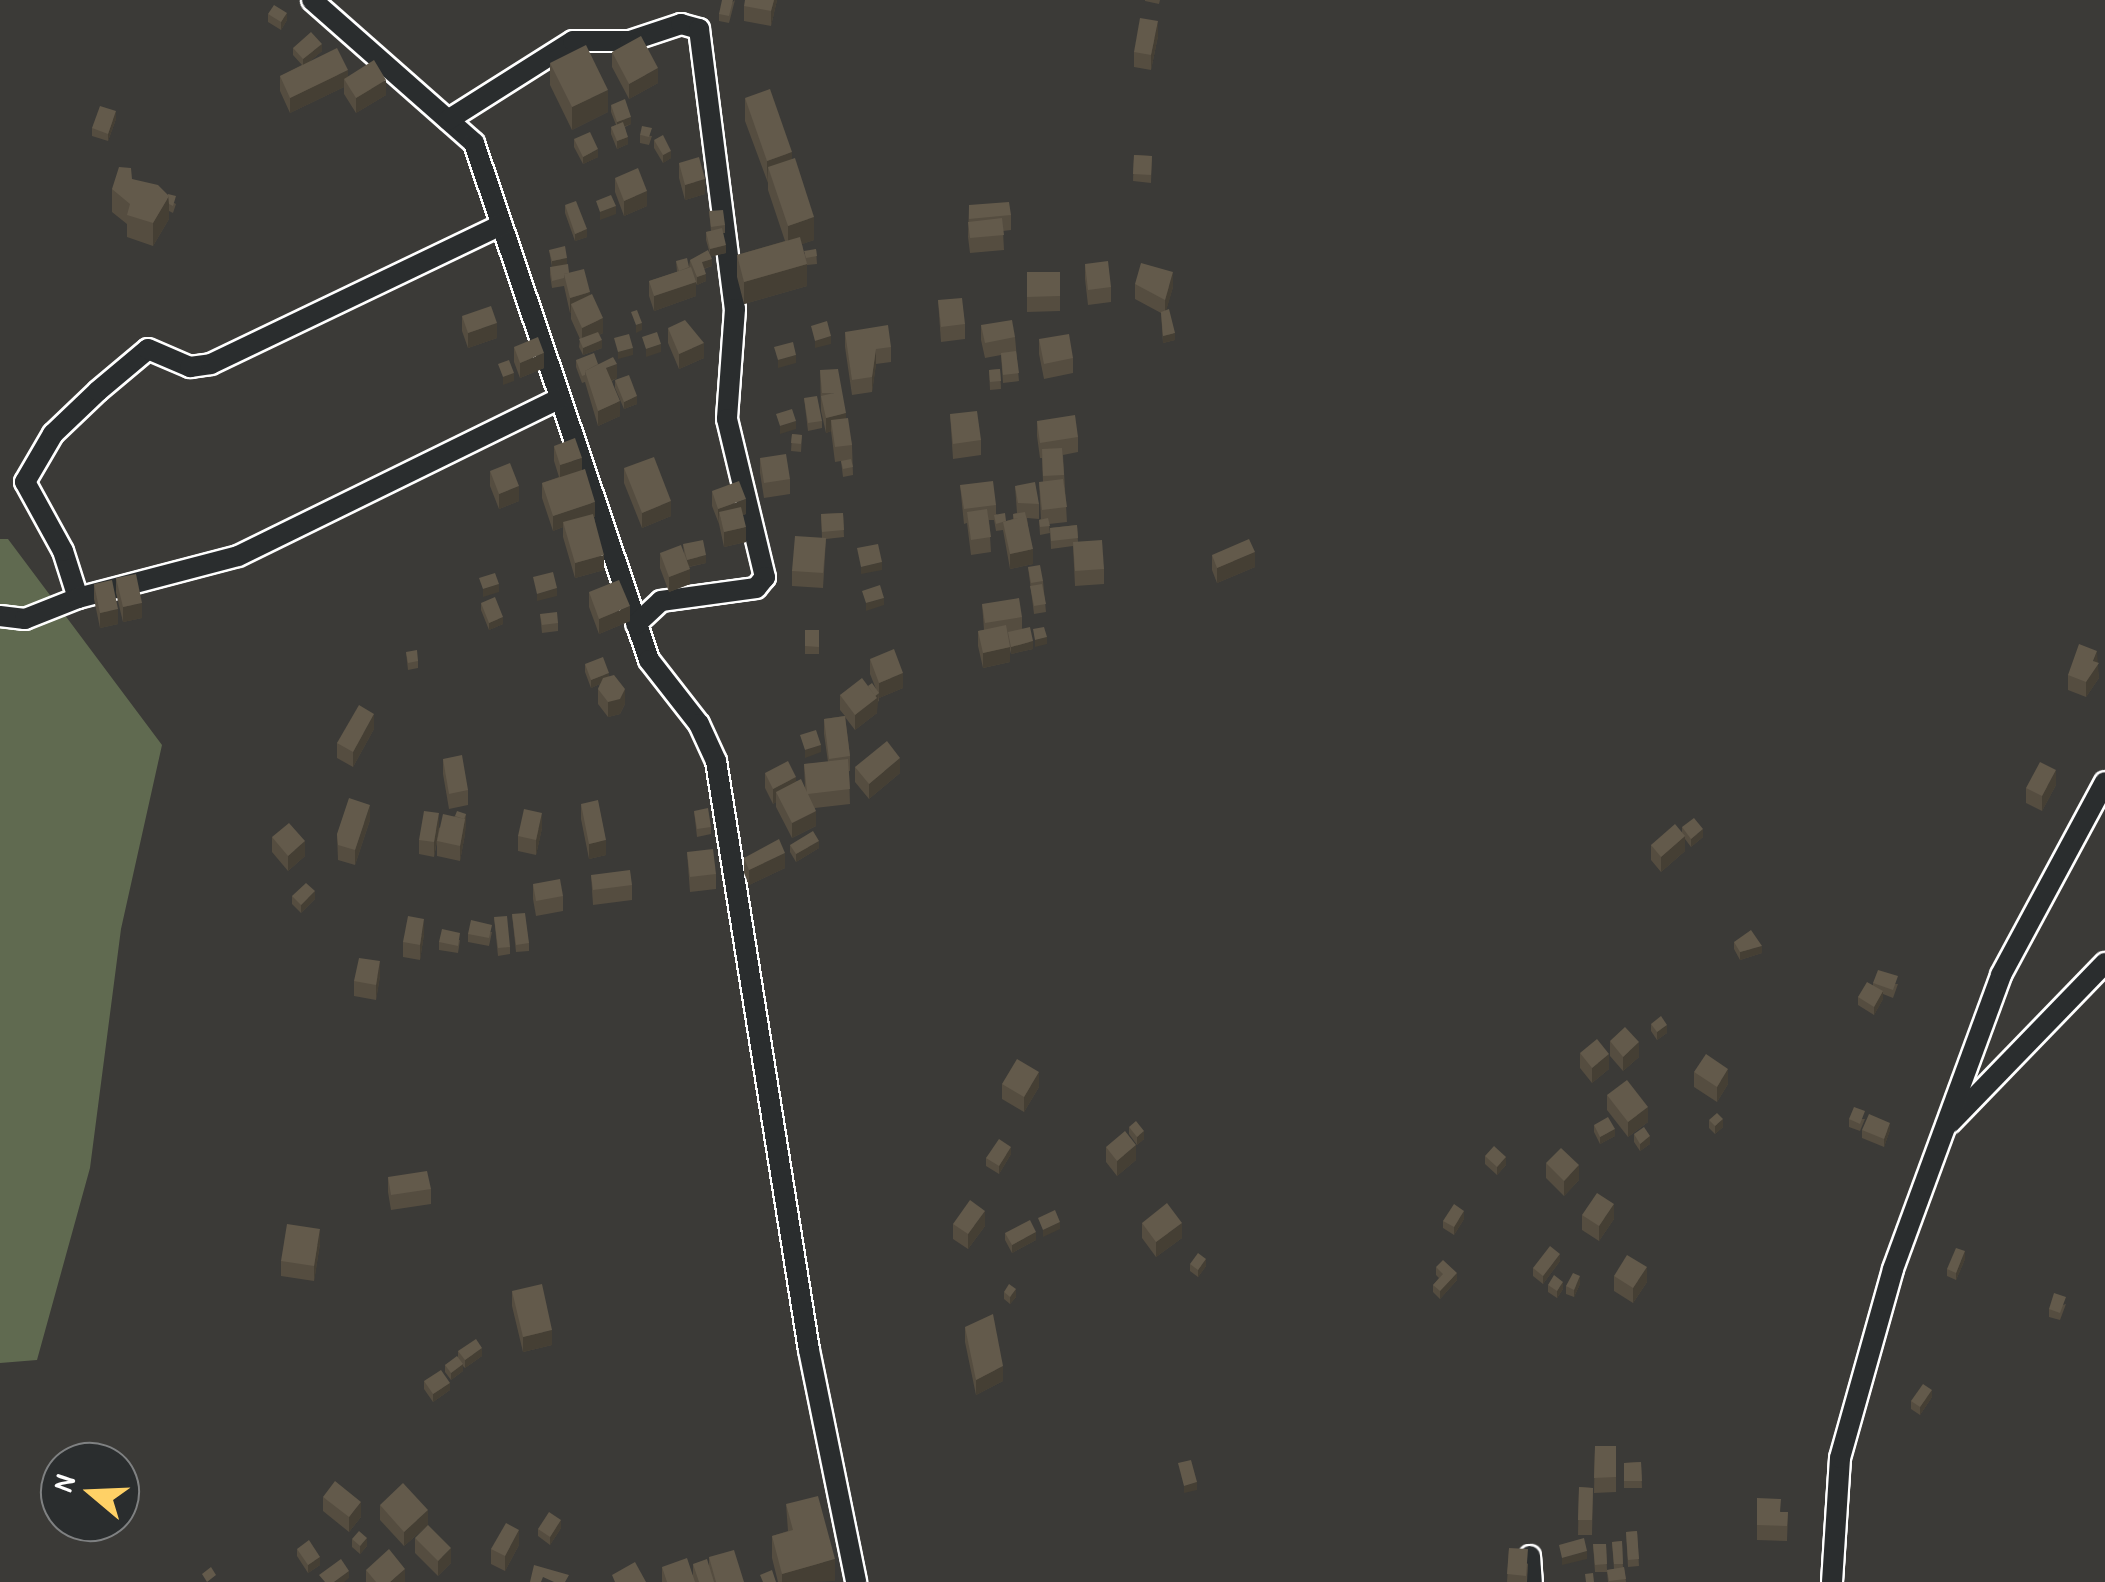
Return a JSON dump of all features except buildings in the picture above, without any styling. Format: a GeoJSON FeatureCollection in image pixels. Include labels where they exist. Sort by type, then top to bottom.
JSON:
{"type":"FeatureCollection","features":[{"type":"Feature","properties":{"kind":"street"},"geometry":{"type":"LineString","coordinates":[[312,0],[448,120],[482,156],[501,225],[649,660],[699,724],[716,761],[809,1350],[856,1582]]}},
{"type":"Feature","properties":{"kind":"street"},"geometry":{"type":"LineString","coordinates":[[448,120],[573,41],[630,40],[681,24],[699,29],[734,310],[727,419],[764,576],[756,588],[661,601],[636,624]]}},
{"type":"Feature","properties":{"kind":"street"},"geometry":{"type":"LineString","coordinates":[[78,598],[63,551],[26,482],[53,434],[98,391],[148,349],[190,367],[212,364],[501,225]]}},
{"type":"Feature","properties":{"kind":"street"},"geometry":{"type":"LineString","coordinates":[[0,616],[25,619],[78,598],[238,556],[559,399]]}},
{"type":"Feature","properties":{"kind":"street"},"geometry":{"type":"LineString","coordinates":[[1832,1582],[1835,1498],[1853,1404],[1945,1128],[2001,975],[2105,782]]}},
{"type":"Feature","properties":{"kind":"street"},"geometry":{"type":"LineString","coordinates":[[1945,1128],[2010,1068],[2105,963]]}},
{"type":"Feature","properties":{"kind":"street"},"geometry":{"type":"LineString","coordinates":[[1530,1556],[1532,1582]]}},
{"type":"Feature","properties":{"kind":"green space"},"geometry":{"type":"Polygon","coordinates":[[[0,539],[8,539],[162,745],[121,929],[90,1168],[37,1360],[0,1363],[0,539]]]}}]}
